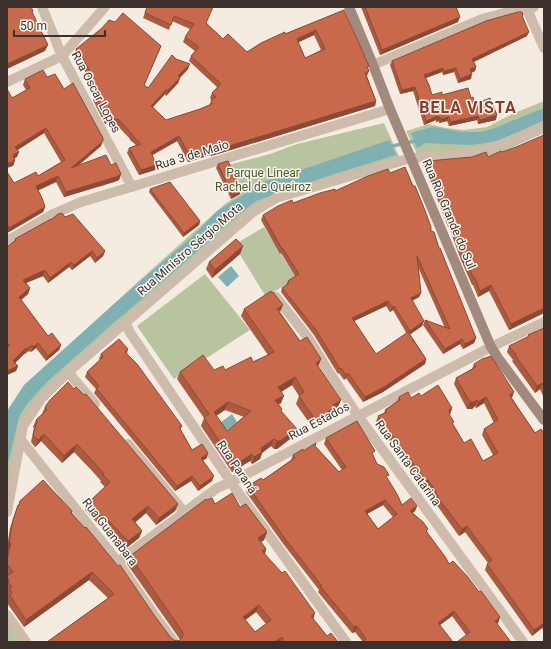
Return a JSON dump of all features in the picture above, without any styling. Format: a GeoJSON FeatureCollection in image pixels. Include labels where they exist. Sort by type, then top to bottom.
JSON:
{"type":"FeatureCollection","features":[{"type":"Feature","properties":{"kind":"street","name":"Rua Oscar Lopes"},"geometry":{"type":"LineString","coordinates":[[42,7],[62,56],[132,187]]}},
{"type":"Feature","properties":{"kind":"street"},"geometry":{"type":"LineString","coordinates":[[7,82],[62,56],[105,7]]}},
{"type":"Feature","properties":{"kind":"street","name":"Rua Rio Grande do Sul"},"geometry":{"type":"LineString","coordinates":[[349,7],[390,109],[491,347],[544,420]]}},
{"type":"Feature","properties":{"kind":"street"},"geometry":{"type":"LineString","coordinates":[[373,65],[482,19],[529,8],[544,48]]}},
{"type":"Feature","properties":{"kind":"street","name":"Rua 3 de Maio"},"geometry":{"type":"LineString","coordinates":[[7,240],[53,214],[81,202],[390,109]]}},
{"type":"Feature","properties":{"kind":"street","name":"Rua Ministro Sérgio Mota"},"geometry":{"type":"LineString","coordinates":[[7,512],[23,426],[41,399],[68,372],[253,212],[276,198],[411,157],[452,155],[481,151],[495,147],[544,127]]}},
{"type":"Feature","properties":{"kind":"street","name":"Rua Santa Catarina"},"geometry":{"type":"LineString","coordinates":[[276,297],[309,339],[358,416],[523,642]]}},
{"type":"Feature","properties":{"kind":"street","name":"Rua Paraná"},"geometry":{"type":"LineString","coordinates":[[126,322],[129,331],[231,482],[346,642]]}},
{"type":"Feature","properties":{"kind":"street","name":"Rua Estados"},"geometry":{"type":"LineString","coordinates":[[118,562],[218,488],[491,347],[544,322]]}},
{"type":"Feature","properties":{"kind":"street"},"geometry":{"type":"LineString","coordinates":[[68,372],[99,409]]}},
{"type":"Feature","properties":{"kind":"street"},"geometry":{"type":"LineString","coordinates":[[124,439],[184,512]]}},
{"type":"Feature","properties":{"kind":"street","name":"Rua Guanabara"},"geometry":{"type":"LineString","coordinates":[[21,440],[118,562],[174,642]]}},
{"type":"Feature","properties":{"kind":"street"},"geometry":{"type":"LineString","coordinates":[[7,614],[26,642]]}},
{"type":"Feature","properties":{"kind":"green space"},"geometry":{"type":"Polygon","coordinates":[[[544,101],[544,133],[485,158],[423,166],[406,131],[429,124],[464,130],[487,127],[512,114],[544,101]]]}},
{"type":"Feature","properties":{"kind":"green space","name":"Parque Linear Rachel de Queiroz"},"geometry":{"type":"Polygon","coordinates":[[[384,123],[401,161],[270,202],[53,387],[22,433],[7,512],[7,420],[88,328],[225,204],[242,193],[228,165],[270,154],[297,144],[384,123]]]}},
{"type":"Feature","properties":{"kind":"green space"},"geometry":{"type":"Polygon","coordinates":[[[264,227],[296,278],[266,297],[234,245],[264,227]]]}},
{"type":"Feature","properties":{"kind":"green space"},"geometry":{"type":"Polygon","coordinates":[[[205,274],[250,330],[174,379],[137,326],[205,274]]]}},
{"type":"Feature","properties":{"kind":"green space"},"geometry":{"type":"Polygon","coordinates":[[[7,615],[26,642],[7,642],[7,615]]]}},
{"type":"Feature","properties":{"kind":"water"},"geometry":{"type":"Polygon","coordinates":[[[544,108],[544,120],[501,140],[480,144],[468,145],[425,143],[417,148],[411,133],[434,127],[462,132],[481,132],[544,108]]]}},
{"type":"Feature","properties":{"kind":"water"},"geometry":{"type":"Polygon","coordinates":[[[389,140],[396,155],[334,174],[256,201],[226,225],[46,383],[27,404],[19,417],[7,468],[7,411],[24,385],[115,303],[193,236],[217,211],[266,181],[389,140]]]}},
{"type":"Feature","properties":{"kind":"water"},"geometry":{"type":"Polygon","coordinates":[[[231,266],[239,276],[227,287],[218,277],[231,266]]]}},
{"type":"Feature","properties":{"kind":"water"},"geometry":{"type":"Polygon","coordinates":[[[232,414],[237,422],[226,431],[220,423],[232,414]]]}},
{"type":"Feature","properties":{"kind":"building"},"geometry":{"type":"Polygon","coordinates":[[[7,7],[31,7],[48,45],[7,64],[7,7]]]}},
{"type":"Feature","properties":{"kind":"building"},"geometry":{"type":"Polygon","coordinates":[[[147,7],[213,7],[206,23],[223,39],[228,34],[247,52],[261,43],[285,32],[285,34],[344,10],[369,66],[367,67],[369,71],[365,73],[376,101],[190,157],[179,136],[151,152],[156,165],[141,170],[129,148],[141,144],[118,119],[115,120],[112,116],[107,118],[95,95],[97,89],[90,76],[92,75],[76,49],[102,28],[109,20],[115,22],[123,13],[161,46],[144,85],[148,88],[172,55],[176,59],[190,64],[178,76],[180,78],[151,106],[166,120],[212,104],[211,100],[216,97],[212,93],[221,84],[191,56],[199,47],[185,37],[194,24],[174,16],[171,25],[145,13],[147,7]],[[316,30],[297,39],[305,58],[325,49],[316,30]]]}},
{"type":"Feature","properties":{"kind":"building"},"geometry":{"type":"Polygon","coordinates":[[[365,7],[456,7],[460,17],[382,50],[365,7]]]}},
{"type":"Feature","properties":{"kind":"building"},"geometry":{"type":"Polygon","coordinates":[[[522,12],[522,16],[529,32],[472,59],[476,67],[470,69],[472,74],[460,79],[456,68],[444,71],[443,68],[424,75],[432,95],[442,92],[442,95],[468,88],[471,98],[473,97],[475,104],[490,98],[497,115],[480,120],[478,116],[451,122],[449,117],[441,119],[438,116],[426,121],[415,87],[402,90],[392,61],[486,21],[522,12]]]}},
{"type":"Feature","properties":{"kind":"building"},"geometry":{"type":"Polygon","coordinates":[[[43,70],[47,77],[55,74],[64,89],[73,83],[103,138],[103,141],[71,168],[106,155],[111,165],[116,163],[121,174],[116,177],[66,192],[58,176],[36,186],[45,207],[9,228],[8,225],[7,226],[7,172],[14,183],[36,172],[38,176],[65,160],[46,128],[15,147],[19,152],[13,155],[15,160],[7,164],[7,89],[12,98],[30,88],[25,79],[43,70]]]}},
{"type":"Feature","properties":{"kind":"building"},"geometry":{"type":"Polygon","coordinates":[[[544,135],[544,308],[511,324],[491,285],[480,291],[463,254],[428,161],[472,157],[486,152],[488,157],[544,135]]]}},
{"type":"Feature","properties":{"kind":"building"},"geometry":{"type":"Polygon","coordinates":[[[228,161],[241,190],[232,195],[218,164],[228,161]]]}},
{"type":"Feature","properties":{"kind":"building"},"geometry":{"type":"Polygon","coordinates":[[[405,167],[413,186],[415,186],[431,227],[431,231],[434,232],[439,248],[476,338],[465,344],[462,339],[445,349],[425,320],[450,329],[417,256],[421,293],[411,298],[424,321],[410,331],[394,306],[392,307],[388,301],[352,318],[376,354],[408,332],[426,359],[384,387],[365,397],[348,373],[346,375],[341,368],[340,369],[316,330],[282,288],[289,283],[288,281],[299,274],[282,249],[263,215],[292,200],[293,203],[320,193],[335,189],[335,191],[368,176],[388,169],[390,173],[405,167]]]}},
{"type":"Feature","properties":{"kind":"building"},"geometry":{"type":"Polygon","coordinates":[[[170,182],[200,221],[184,233],[150,189],[170,182]]]}},
{"type":"Feature","properties":{"kind":"building"},"geometry":{"type":"Polygon","coordinates":[[[62,213],[65,217],[73,214],[105,251],[97,258],[92,251],[74,265],[71,262],[50,278],[45,270],[23,280],[30,288],[19,297],[48,336],[52,333],[61,345],[48,356],[38,343],[33,347],[32,345],[27,349],[26,348],[13,361],[18,366],[7,371],[7,348],[10,345],[7,343],[7,247],[16,240],[15,239],[62,213]]]}},
{"type":"Feature","properties":{"kind":"building"},"geometry":{"type":"Polygon","coordinates":[[[236,239],[243,246],[215,270],[209,262],[236,239]]]}},
{"type":"Feature","properties":{"kind":"building"},"geometry":{"type":"Polygon","coordinates":[[[271,291],[272,293],[273,292],[283,305],[277,309],[300,341],[307,337],[321,359],[316,363],[341,400],[333,405],[334,408],[326,413],[327,415],[316,421],[299,396],[304,392],[295,377],[278,387],[284,396],[275,400],[282,409],[281,411],[297,429],[280,441],[274,439],[261,448],[262,452],[254,457],[252,454],[235,465],[204,418],[209,414],[180,372],[203,355],[214,370],[223,366],[225,370],[251,357],[253,362],[274,352],[244,309],[271,291]],[[228,402],[214,412],[227,431],[251,411],[228,402]]]}},
{"type":"Feature","properties":{"kind":"building"},"geometry":{"type":"Polygon","coordinates":[[[544,328],[544,387],[542,383],[537,386],[509,346],[544,328]]]}},
{"type":"Feature","properties":{"kind":"building"},"geometry":{"type":"Polygon","coordinates":[[[119,339],[128,349],[125,352],[137,364],[182,426],[179,427],[192,450],[202,444],[208,453],[201,458],[214,476],[200,486],[192,476],[177,486],[96,388],[99,386],[87,372],[103,357],[101,354],[119,339]]]}},
{"type":"Feature","properties":{"kind":"building"},"geometry":{"type":"Polygon","coordinates":[[[491,356],[514,392],[509,395],[535,433],[541,429],[544,433],[544,623],[534,630],[487,564],[492,560],[467,526],[462,529],[438,498],[435,490],[428,480],[426,481],[378,416],[387,412],[385,410],[400,400],[399,397],[408,392],[411,398],[419,393],[421,396],[438,385],[452,408],[449,410],[449,414],[454,422],[452,423],[464,443],[471,439],[483,461],[498,453],[484,429],[498,420],[486,397],[478,402],[477,400],[470,402],[456,378],[476,367],[474,364],[491,356]]]}},
{"type":"Feature","properties":{"kind":"building"},"geometry":{"type":"Polygon","coordinates":[[[68,382],[74,389],[76,387],[84,395],[86,394],[178,504],[159,518],[148,506],[132,519],[142,531],[128,541],[103,515],[101,517],[88,503],[110,482],[97,466],[77,444],[64,456],[44,434],[38,440],[33,435],[38,422],[36,420],[47,410],[45,407],[50,400],[68,382]]]}},
{"type":"Feature","properties":{"kind":"building"},"geometry":{"type":"Polygon","coordinates":[[[357,421],[375,451],[372,453],[377,464],[384,467],[389,475],[386,476],[402,505],[411,498],[417,506],[410,511],[423,522],[428,529],[426,531],[449,564],[453,561],[479,592],[481,591],[500,617],[495,621],[511,642],[457,642],[470,632],[454,611],[438,623],[453,642],[364,641],[366,639],[357,626],[354,627],[320,586],[322,586],[286,540],[248,486],[261,478],[263,480],[295,458],[293,455],[316,443],[315,446],[339,472],[346,467],[326,438],[357,421]],[[385,500],[365,511],[378,529],[397,514],[385,500]]]}},
{"type":"Feature","properties":{"kind":"building"},"geometry":{"type":"Polygon","coordinates":[[[43,480],[72,511],[71,513],[85,528],[86,527],[118,566],[120,565],[171,638],[177,641],[182,638],[182,631],[130,556],[206,499],[212,498],[215,504],[232,493],[240,507],[246,504],[267,532],[258,538],[266,549],[262,551],[282,573],[285,571],[315,613],[311,616],[327,636],[331,633],[338,642],[285,642],[282,637],[275,642],[47,642],[114,594],[92,572],[26,620],[10,595],[12,593],[10,589],[12,587],[8,582],[7,577],[13,572],[7,564],[7,559],[11,543],[9,543],[13,520],[20,501],[43,480]],[[259,605],[243,617],[255,632],[271,620],[259,605]]]}},
{"type":"Feature","properties":{"kind":"waterway"},"geometry":{"type":"LineString","coordinates":[[388,147],[419,140]]}},
{"type":"Feature","properties":{"kind":"district","name":"BELA VISTA"},"geometry":{"type":"Point","coordinates":[468,107]}}]}
